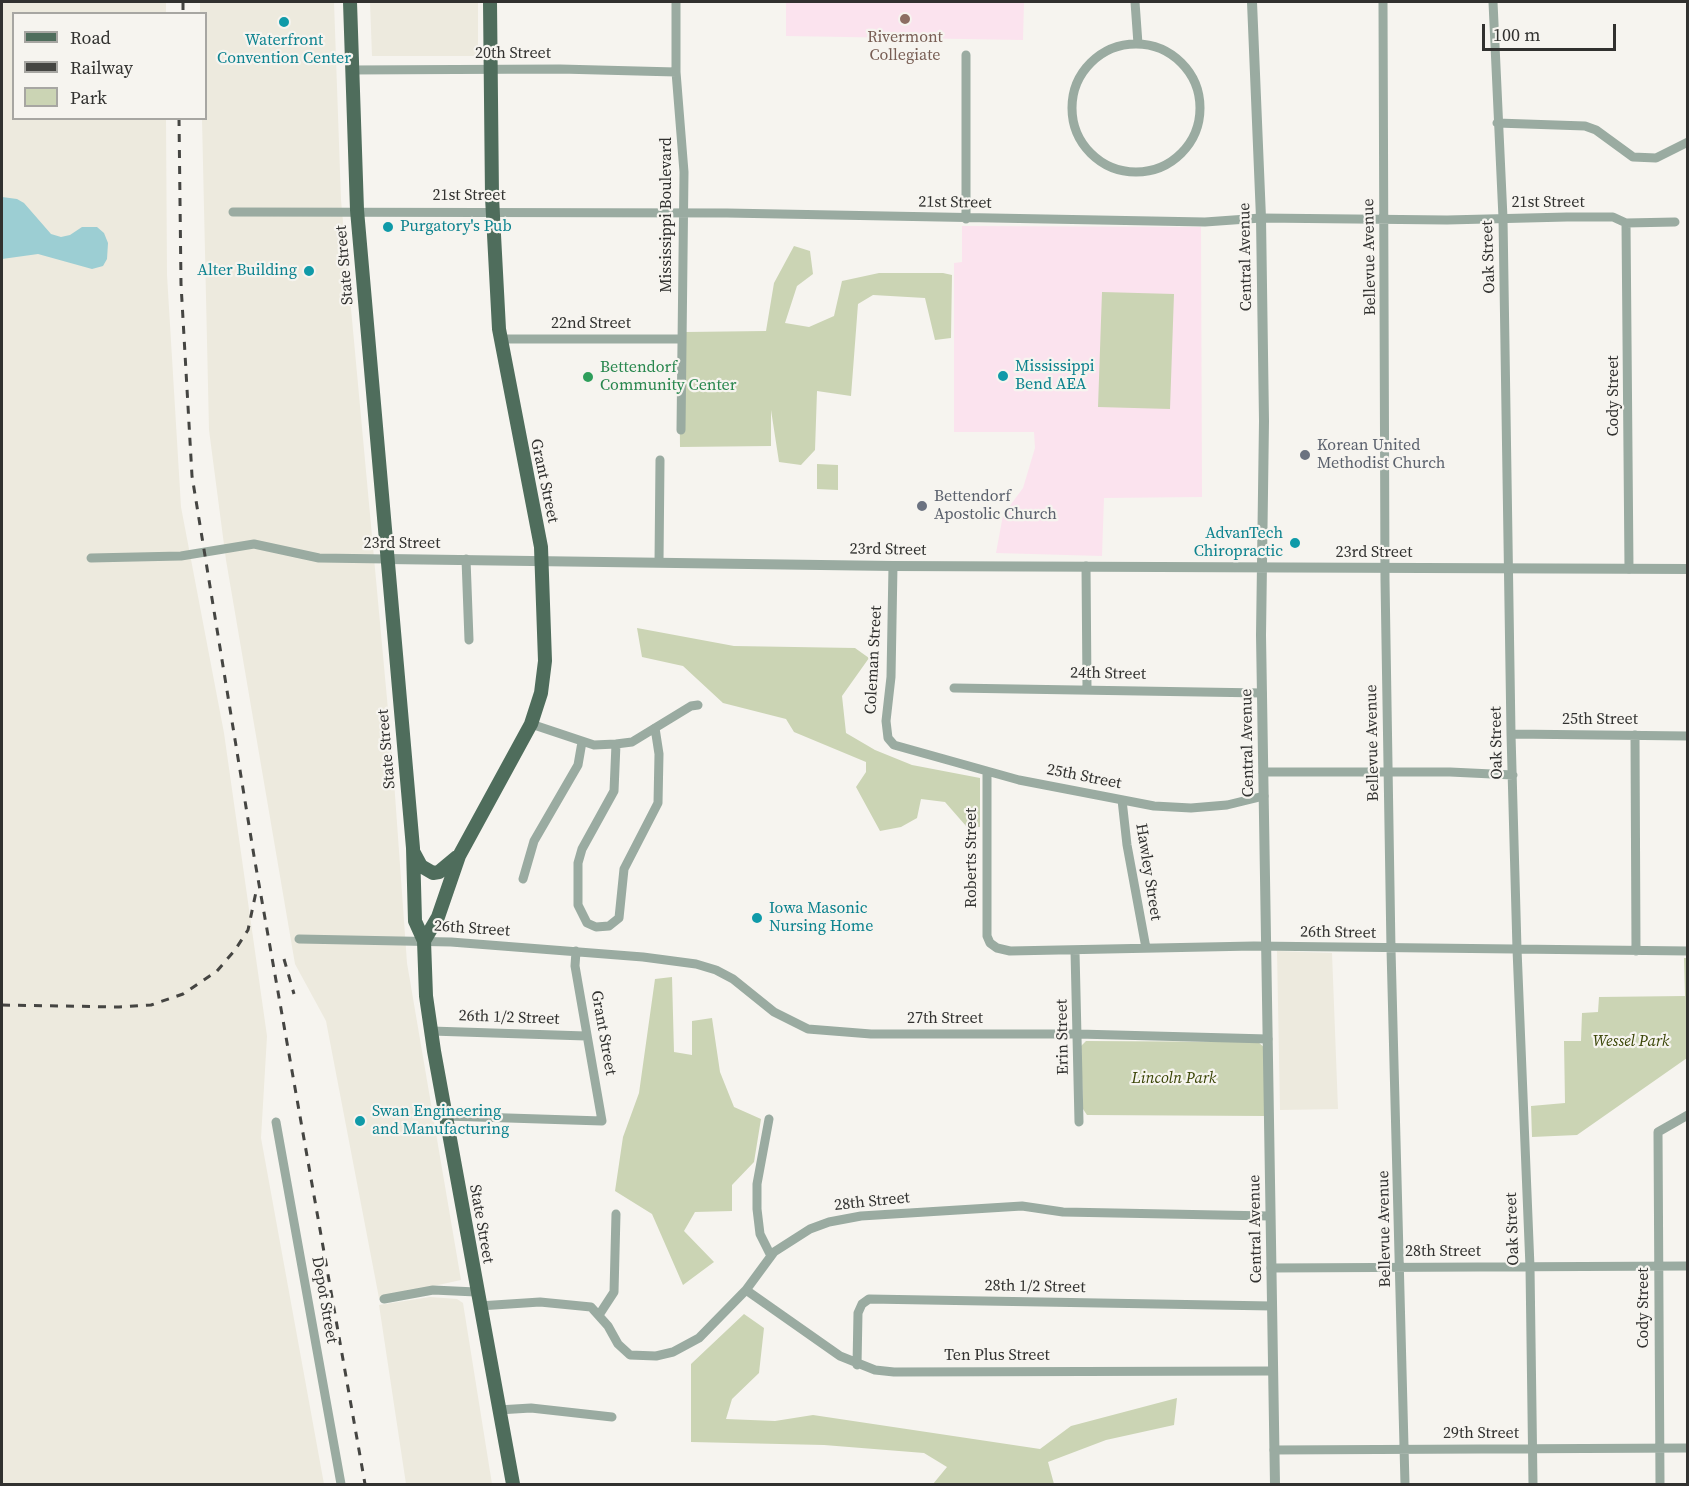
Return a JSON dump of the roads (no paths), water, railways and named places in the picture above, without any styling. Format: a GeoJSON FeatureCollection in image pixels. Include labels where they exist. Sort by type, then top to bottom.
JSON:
{"type":"FeatureCollection","features":[{"type":"Feature","properties":{"kind":"main road","name":"State Street"},"geometry":{"type":"LineString","coordinates":[[350,2],[357,210],[413,848],[415,921],[424,940],[426,996],[431,1031],[477,1299],[513,1485]]}},
{"type":"Feature","properties":{"kind":"main road","name":"Grant Street"},"geometry":{"type":"LineString","coordinates":[[424,940],[435,926],[459,856],[531,724],[541,693],[545,661],[543,560],[500,339],[492,211],[490,2]]}},
{"type":"Feature","properties":{"kind":"main road"},"geometry":{"type":"LineString","coordinates":[[413,848],[417,859],[427,872],[439,872],[459,856]]}},
{"type":"Feature","properties":{"kind":"street","name":"Mississippi Boulevard"},"geometry":{"type":"LineString","coordinates":[[676,2],[676,72],[683,143],[681,430]]}},
{"type":"Feature","properties":{"kind":"street"},"geometry":{"type":"LineString","coordinates":[[1135,2],[1138,44]]}},
{"type":"Feature","properties":{"kind":"street","name":"Central Avenue"},"geometry":{"type":"LineString","coordinates":[[1252,2],[1261,218],[1264,567],[1262,693],[1275,1485]]}},
{"type":"Feature","properties":{"kind":"street","name":"Bellevue Avenue"},"geometry":{"type":"LineString","coordinates":[[1383,2],[1391,949],[1405,1485]]}},
{"type":"Feature","properties":{"kind":"street","name":"Oak Street"},"geometry":{"type":"LineString","coordinates":[[1492,2],[1503,218],[1516,949],[1530,1267],[1533,1485]]}},
{"type":"Feature","properties":{"kind":"street"},"geometry":{"type":"LineString","coordinates":[[1138,44],[1167,52],[1189,72],[1196,86],[1200,116],[1190,144],[1180,155],[1154,170],[1136,173],[1118,170],[1101,162],[1087,150],[1077,134],[1072,117],[1073,98],[1078,80],[1089,65],[1103,53],[1120,46],[1138,44]]}},
{"type":"Feature","properties":{"kind":"street"},"geometry":{"type":"LineString","coordinates":[[966,55],[966,219]]}},
{"type":"Feature","properties":{"kind":"street","name":"20th Street"},"geometry":{"type":"LineString","coordinates":[[351,70],[489,69],[676,72]]}},
{"type":"Feature","properties":{"kind":"street"},"geometry":{"type":"LineString","coordinates":[[1497,123],[1585,126],[1596,130],[1634,157],[1656,158],[1688,142]]}},
{"type":"Feature","properties":{"kind":"street","name":"21st Street"},"geometry":{"type":"LineString","coordinates":[[233,212],[492,211],[1205,222],[1261,218],[1613,218],[1626,222],[1675,222]]}},
{"type":"Feature","properties":{"kind":"street","name":"Cody Street"},"geometry":{"type":"LineString","coordinates":[[1626,222],[1629,569]]}},
{"type":"Feature","properties":{"kind":"street","name":"22nd Street"},"geometry":{"type":"LineString","coordinates":[[500,339],[682,339]]}},
{"type":"Feature","properties":{"kind":"street"},"geometry":{"type":"LineString","coordinates":[[659,562],[660,460]]}},
{"type":"Feature","properties":{"kind":"street","name":"23rd Street"},"geometry":{"type":"LineString","coordinates":[[91,558],[181,556],[254,544],[319,558],[893,566],[1688,569]]}},
{"type":"Feature","properties":{"kind":"street"},"geometry":{"type":"LineString","coordinates":[[466,559],[469,640]]}},
{"type":"Feature","properties":{"kind":"street","name":"Coleman Street"},"geometry":{"type":"LineString","coordinates":[[893,566],[891,677],[886,721],[888,738],[901,748]]}},
{"type":"Feature","properties":{"kind":"street"},"geometry":{"type":"LineString","coordinates":[[1086,566],[1087,688]]}},
{"type":"Feature","properties":{"kind":"street","name":"24th Street"},"geometry":{"type":"LineString","coordinates":[[954,688],[1087,688],[1262,693]]}},
{"type":"Feature","properties":{"kind":"street"},"geometry":{"type":"LineString","coordinates":[[531,724],[594,745],[616,744],[632,742],[691,706],[699,705]]}},
{"type":"Feature","properties":{"kind":"street"},"geometry":{"type":"LineString","coordinates":[[616,744],[614,791],[582,849],[578,863],[578,905],[587,923],[596,927],[609,926],[619,918],[624,869],[658,803],[659,754],[655,728]]}},
{"type":"Feature","properties":{"kind":"street","name":"25th Street"},"geometry":{"type":"LineString","coordinates":[[1511,734],[1688,736]]}},
{"type":"Feature","properties":{"kind":"street"},"geometry":{"type":"LineString","coordinates":[[1635,735],[1636,951]]}},
{"type":"Feature","properties":{"kind":"street"},"geometry":{"type":"LineString","coordinates":[[523,879],[539,831],[578,765],[582,742]]}},
{"type":"Feature","properties":{"kind":"street","name":"25th Street"},"geometry":{"type":"LineString","coordinates":[[901,748],[987,772],[1154,806],[1191,808],[1227,805],[1264,796]]}},
{"type":"Feature","properties":{"kind":"street","name":"Roberts Street"},"geometry":{"type":"LineString","coordinates":[[987,772],[987,936],[990,943]]}},
{"type":"Feature","properties":{"kind":"street"},"geometry":{"type":"LineString","coordinates":[[1263,772],[1512,775]]}},
{"type":"Feature","properties":{"kind":"street","name":"Hawley Street"},"geometry":{"type":"LineString","coordinates":[[1122,800],[1127,845],[1146,948]]}},
{"type":"Feature","properties":{"kind":"street","name":"26th Street"},"geometry":{"type":"LineString","coordinates":[[298,939],[424,940],[643,957]]}},
{"type":"Feature","properties":{"kind":"street","name":"26th Street"},"geometry":{"type":"LineString","coordinates":[[990,943],[1010,951],[1266,946],[1688,951]]}},
{"type":"Feature","properties":{"kind":"street","name":"Grant Street"},"geometry":{"type":"LineString","coordinates":[[446,1116],[602,1121],[575,966],[576,951]]}},
{"type":"Feature","properties":{"kind":"street","name":"Erin Street"},"geometry":{"type":"LineString","coordinates":[[1075,951],[1079,1122]]}},
{"type":"Feature","properties":{"kind":"street","name":"27th Street"},"geometry":{"type":"LineString","coordinates":[[643,957],[696,964],[716,970],[733,979],[787,1021],[808,1029],[871,1034],[1078,1034],[1268,1039]]}},
{"type":"Feature","properties":{"kind":"street","name":"26th 1/2 Street"},"geometry":{"type":"LineString","coordinates":[[431,1031],[586,1036]]}},
{"type":"Feature","properties":{"kind":"street","name":"Cody Street"},"geometry":{"type":"LineString","coordinates":[[1660,1485],[1658,1132],[1688,1114]]}},
{"type":"Feature","properties":{"kind":"street"},"geometry":{"type":"LineString","coordinates":[[769,1119],[757,1184],[756,1209],[760,1234],[771,1256]]}},
{"type":"Feature","properties":{"kind":"street","name":"Depot Street"},"geometry":{"type":"LineString","coordinates":[[276,1122],[341,1485]]}},
{"type":"Feature","properties":{"kind":"street","name":"28th Street"},"geometry":{"type":"LineString","coordinates":[[599,1315],[618,1344],[630,1355],[656,1356],[679,1349],[699,1338],[746,1290],[771,1256],[810,1228],[861,1216],[1022,1206],[1063,1212],[1270,1216]]}},
{"type":"Feature","properties":{"kind":"street"},"geometry":{"type":"LineString","coordinates":[[384,1299],[433,1290],[504,1302],[556,1303],[591,1307],[599,1315],[614,1293],[616,1214]]}},
{"type":"Feature","properties":{"kind":"street","name":"28th Street"},"geometry":{"type":"LineString","coordinates":[[1271,1268],[1688,1266]]}},
{"type":"Feature","properties":{"kind":"street","name":"Ten Plus Street"},"geometry":{"type":"LineString","coordinates":[[746,1290],[840,1356],[858,1365],[894,1372],[1273,1371]]}},
{"type":"Feature","properties":{"kind":"street","name":"28th 1/2 Street"},"geometry":{"type":"LineString","coordinates":[[858,1365],[858,1313],[862,1304],[869,1299],[1272,1306]]}},
{"type":"Feature","properties":{"kind":"street"},"geometry":{"type":"LineString","coordinates":[[498,1410],[531,1408],[612,1417]]}},
{"type":"Feature","properties":{"kind":"street","name":"29th Street"},"geometry":{"type":"LineString","coordinates":[[1274,1450],[1688,1448]]}},
{"type":"Feature","properties":{"kind":"water"},"geometry":{"type":"Polygon","coordinates":[[[2,197],[17,199],[24,203],[51,234],[61,237],[70,235],[82,227],[97,227],[104,233],[108,243],[107,259],[103,266],[92,269],[38,254],[2,259],[2,197]]]}},
{"type":"Feature","properties":{"kind":"railway"},"geometry":{"type":"LineString","coordinates":[[183,2],[183,12]]}},
{"type":"Feature","properties":{"kind":"railway"},"geometry":{"type":"LineString","coordinates":[[179,120],[181,284],[192,476],[254,856],[365,1484]]}},
{"type":"Feature","properties":{"kind":"railway"},"geometry":{"type":"LineString","coordinates":[[2,1005],[119,1007],[151,1005],[183,994],[217,971],[235,950],[248,930],[256,892]]}},
{"type":"Feature","properties":{"kind":"railway"},"geometry":{"type":"LineString","coordinates":[[284,959],[294,994]]}},
{"type":"Feature","properties":{"kind":"place","name":"Rivermont Collegiate"},"geometry":{"type":"Point","coordinates":[905,19]}},
{"type":"Feature","properties":{"kind":"place","name":"Waterfront Convention Center"},"geometry":{"type":"Point","coordinates":[284,22]}},
{"type":"Feature","properties":{"kind":"place","name":"Purgatory's Pub"},"geometry":{"type":"Point","coordinates":[388,227]}},
{"type":"Feature","properties":{"kind":"place","name":"Alter Building"},"geometry":{"type":"Point","coordinates":[309,271]}},
{"type":"Feature","properties":{"kind":"place","name":"Mississippi Bend AEA"},"geometry":{"type":"Point","coordinates":[1003,376]}},
{"type":"Feature","properties":{"kind":"place","name":"Bettendorf Community Center"},"geometry":{"type":"Point","coordinates":[588,377]}},
{"type":"Feature","properties":{"kind":"place","name":"Korean United Methodist Church"},"geometry":{"type":"Point","coordinates":[1305,455]}},
{"type":"Feature","properties":{"kind":"place","name":"Bettendorf Apostolic Church"},"geometry":{"type":"Point","coordinates":[922,506]}},
{"type":"Feature","properties":{"kind":"place","name":"AdvanTech Chiropractic"},"geometry":{"type":"Point","coordinates":[1295,543]}},
{"type":"Feature","properties":{"kind":"place","name":"Iowa Masonic Nursing Home"},"geometry":{"type":"Point","coordinates":[757,918]}},
{"type":"Feature","properties":{"kind":"place","name":"Swan Engineering and Manufacturing"},"geometry":{"type":"Point","coordinates":[360,1121]}},
{"type":"Feature","properties":{"kind":"park label","name":"Wessel Park"},"geometry":{"type":"Point","coordinates":[1631,1042]}},
{"type":"Feature","properties":{"kind":"park label","name":"Lincoln Park"},"geometry":{"type":"Point","coordinates":[1174,1079]}}]}
